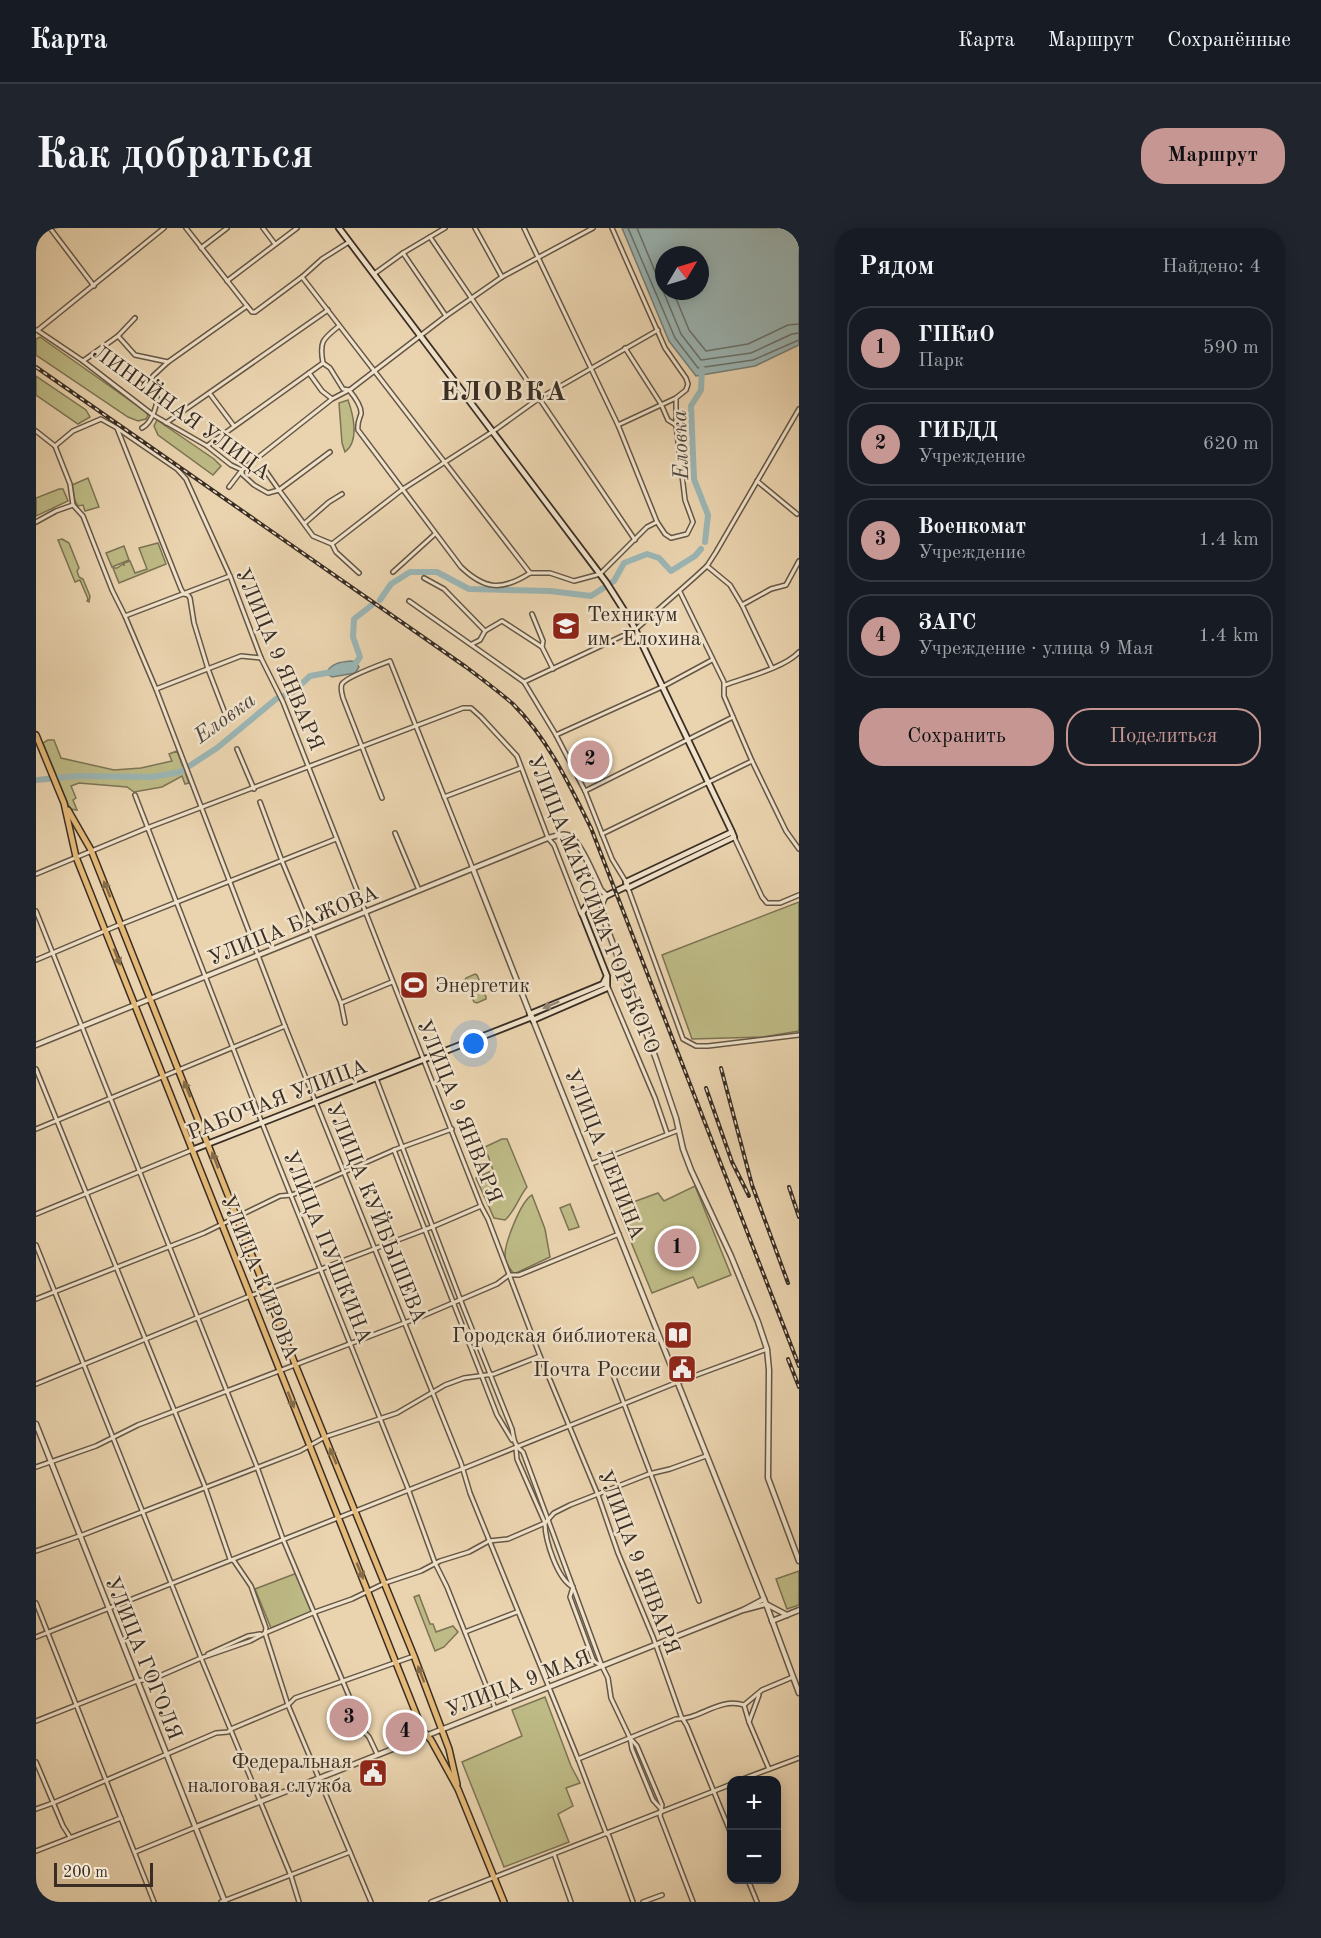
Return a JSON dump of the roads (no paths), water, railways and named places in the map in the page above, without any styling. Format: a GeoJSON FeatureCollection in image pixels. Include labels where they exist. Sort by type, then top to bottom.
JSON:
{"type":"FeatureCollection","features":[{"type":"Feature","properties":{"kind":"main road"},"geometry":{"type":"LineString","coordinates":[[339,228],[611,588],[635,630],[733,834],[587,905],[582,916]]}},
{"type":"Feature","properties":{"kind":"main road","name":"УЛИЦА КИРОВА"},"geometry":{"type":"LineString","coordinates":[[36,735],[64,803],[76,857],[425,1735],[431,1740],[458,1789],[504,1902]]}},
{"type":"Feature","properties":{"kind":"main road","name":"УЛИЦА КИРОВА"},"geometry":{"type":"LineString","coordinates":[[64,803],[92,850],[122,924],[295,1364],[414,1656],[450,1753],[458,1789]]}},
{"type":"Feature","properties":{"kind":"main road","name":"УЛИЦА МАКСИМА ГОРЬКОГО"},"geometry":{"type":"LineString","coordinates":[[582,916],[607,976],[608,986]]}},
{"type":"Feature","properties":{"kind":"main road","name":"РАБОЧАЯ УЛИЦА"},"geometry":{"type":"LineString","coordinates":[[532,1017],[603,984],[607,976]]}},
{"type":"Feature","properties":{"kind":"main road","name":"РАБОЧАЯ УЛИЦА"},"geometry":{"type":"LineString","coordinates":[[192,1150],[604,990],[608,986]]}},
{"type":"Feature","properties":{"kind":"main road"},"geometry":{"type":"LineString","coordinates":[[440,1758],[447,1760],[450,1753]]}},
{"type":"Feature","properties":{"kind":"street"},"geometry":{"type":"LineString","coordinates":[[50,228],[94,286]]}},
{"type":"Feature","properties":{"kind":"street"},"geometry":{"type":"LineString","coordinates":[[37,331],[164,228]]}},
{"type":"Feature","properties":{"kind":"street"},"geometry":{"type":"LineString","coordinates":[[186,228],[252,312],[302,277],[322,259],[349,242]]}},
{"type":"Feature","properties":{"kind":"street"},"geometry":{"type":"LineString","coordinates":[[263,228],[275,244]]}},
{"type":"Feature","properties":{"kind":"street"},"geometry":{"type":"LineString","coordinates":[[227,281],[297,228]]}},
{"type":"Feature","properties":{"kind":"street"},"geometry":{"type":"LineString","coordinates":[[373,275],[403,253],[445,228]]}},
{"type":"Feature","properties":{"kind":"street"},"geometry":{"type":"LineString","coordinates":[[475,228],[502,277]]}},
{"type":"Feature","properties":{"kind":"street"},"geometry":{"type":"LineString","coordinates":[[524,228],[618,425],[657,522],[665,534],[671,538],[687,534],[691,530],[693,518],[685,500],[676,425],[676,398]]}},
{"type":"Feature","properties":{"kind":"street"},"geometry":{"type":"LineString","coordinates":[[229,487],[242,470],[332,399],[349,390],[446,316],[537,256],[593,228]]}},
{"type":"Feature","properties":{"kind":"street"},"geometry":{"type":"LineString","coordinates":[[612,228],[665,348],[688,384],[686,390],[676,398],[618,425]]}},
{"type":"Feature","properties":{"kind":"street"},"geometry":{"type":"LineString","coordinates":[[201,248],[225,229]]}},
{"type":"Feature","properties":{"kind":"street"},"geometry":{"type":"LineString","coordinates":[[430,237],[635,540]]}},
{"type":"Feature","properties":{"kind":"street"},"geometry":{"type":"LineString","coordinates":[[403,253],[446,316]]}},
{"type":"Feature","properties":{"kind":"street"},"geometry":{"type":"LineString","coordinates":[[302,277],[530,573]]}},
{"type":"Feature","properties":{"kind":"street"},"geometry":{"type":"LineString","coordinates":[[142,428],[149,424],[153,415],[156,393],[151,380],[153,376],[168,362],[247,306]]}},
{"type":"Feature","properties":{"kind":"street"},"geometry":{"type":"LineString","coordinates":[[166,423],[328,310]]}},
{"type":"Feature","properties":{"kind":"street"},"geometry":{"type":"LineString","coordinates":[[83,361],[118,336],[135,318]]}},
{"type":"Feature","properties":{"kind":"street"},"geometry":{"type":"LineString","coordinates":[[339,326],[323,339],[320,345],[323,363],[330,368],[343,389],[349,390],[360,408],[358,430],[461,567],[480,582],[502,586],[520,580],[530,573],[550,573],[574,581],[600,574],[647,527],[657,522]]}},
{"type":"Feature","properties":{"kind":"street"},"geometry":{"type":"LineString","coordinates":[[332,544],[403,489],[538,399],[590,367],[658,330]]}},
{"type":"Feature","properties":{"kind":"street","name":"ЛИНЕЙНАЯ УЛИЦА"},"geometry":{"type":"LineString","coordinates":[[37,331],[83,361],[153,415],[242,470],[242,474],[267,493],[279,490],[330,452]]}},
{"type":"Feature","properties":{"kind":"street"},"geometry":{"type":"LineString","coordinates":[[118,336],[135,355],[168,362]]}},
{"type":"Feature","properties":{"kind":"street"},"geometry":{"type":"LineString","coordinates":[[625,348],[661,404],[668,420],[676,425]]}},
{"type":"Feature","properties":{"kind":"street"},"geometry":{"type":"LineString","coordinates":[[207,447],[323,363]]}},
{"type":"Feature","properties":{"kind":"street"},"geometry":{"type":"LineString","coordinates":[[309,373],[322,392],[332,399]]}},
{"type":"Feature","properties":{"kind":"street"},"geometry":{"type":"LineString","coordinates":[[210,394],[234,426]]}},
{"type":"Feature","properties":{"kind":"street"},"geometry":{"type":"LineString","coordinates":[[524,682],[635,630],[680,592],[706,566],[799,409]]}},
{"type":"Feature","properties":{"kind":"street"},"geometry":{"type":"LineString","coordinates":[[36,431],[54,446],[73,431],[100,419],[117,428],[184,594],[190,598],[194,623],[208,669],[228,721]]}},
{"type":"Feature","properties":{"kind":"street","name":"УЛИЦА 9 ЯНВАРЯ"},"geometry":{"type":"LineString","coordinates":[[117,428],[177,469],[186,479],[230,576],[261,658],[283,702],[540,1356],[598,1495],[618,1554],[656,1645],[683,1719],[730,1830]]}},
{"type":"Feature","properties":{"kind":"street","name":"УЛИЦА КУЙБЫШЕВА"},"geometry":{"type":"LineString","coordinates":[[54,446],[70,484],[73,505],[83,516],[112,590],[156,689],[285,1026],[405,1322],[463,1468],[470,1493],[609,1836],[633,1902]]}},
{"type":"Feature","properties":{"kind":"street"},"geometry":{"type":"LineString","coordinates":[[265,470],[279,490]]}},
{"type":"Feature","properties":{"kind":"street"},"geometry":{"type":"LineString","coordinates":[[757,481],[797,514]]}},
{"type":"Feature","properties":{"kind":"street","name":"ЛИНЕЙНАЯ УЛИЦА"},"geometry":{"type":"LineString","coordinates":[[279,490],[313,536],[332,544],[336,552],[359,573]]}},
{"type":"Feature","properties":{"kind":"street"},"geometry":{"type":"LineString","coordinates":[[305,523],[342,494]]}},
{"type":"Feature","properties":{"kind":"street"},"geometry":{"type":"LineString","coordinates":[[36,522],[73,505]]}},
{"type":"Feature","properties":{"kind":"street"},"geometry":{"type":"LineString","coordinates":[[393,572],[435,534]]}},
{"type":"Feature","properties":{"kind":"street"},"geometry":{"type":"LineString","coordinates":[[742,605],[771,589],[786,585],[799,561]]}},
{"type":"Feature","properties":{"kind":"street"},"geometry":{"type":"LineString","coordinates":[[706,566],[727,580],[742,605],[772,668]]}},
{"type":"Feature","properties":{"kind":"street"},"geometry":{"type":"LineString","coordinates":[[125,616],[230,576]]}},
{"type":"Feature","properties":{"kind":"street"},"geometry":{"type":"LineString","coordinates":[[424,578],[444,590],[485,631]]}},
{"type":"Feature","properties":{"kind":"street"},"geometry":{"type":"LineString","coordinates":[[680,592],[725,685],[724,696],[752,761],[786,831],[799,849]]}},
{"type":"Feature","properties":{"kind":"street"},"geometry":{"type":"LineString","coordinates":[[409,601],[524,682],[556,735],[585,791],[612,859],[627,885],[683,1039],[696,1046],[708,1046],[799,1035]]}},
{"type":"Feature","properties":{"kind":"street"},"geometry":{"type":"LineString","coordinates":[[532,614],[543,641],[542,646],[553,669]]}},
{"type":"Feature","properties":{"kind":"street"},"geometry":{"type":"LineString","coordinates":[[472,644],[480,640],[485,631],[502,621],[542,646]]}},
{"type":"Feature","properties":{"kind":"street"},"geometry":{"type":"LineString","coordinates":[[725,685],[772,668],[794,658],[799,652]]}},
{"type":"Feature","properties":{"kind":"street"},"geometry":{"type":"LineString","coordinates":[[156,689],[241,656],[261,658]]}},
{"type":"Feature","properties":{"kind":"street"},"geometry":{"type":"LineString","coordinates":[[556,735],[662,687],[712,660]]}},
{"type":"Feature","properties":{"kind":"street","name":"УЛИЦА ЛЕНИНА"},"geometry":{"type":"LineString","coordinates":[[362,746],[343,698],[341,687],[344,681],[390,661],[765,1601],[799,1693]]}},
{"type":"Feature","properties":{"kind":"street","name":"УЛИЦА МАКСИМА ГОРЬКОГО"},"geometry":{"type":"LineString","coordinates":[[416,725],[463,708],[471,708],[517,756],[548,838],[554,845],[582,916]]}},
{"type":"Feature","properties":{"kind":"street"},"geometry":{"type":"LineString","coordinates":[[585,791],[733,717]]}},
{"type":"Feature","properties":{"kind":"street"},"geometry":{"type":"LineString","coordinates":[[36,874],[147,828],[309,768],[416,725]]}},
{"type":"Feature","properties":{"kind":"street"},"geometry":{"type":"LineString","coordinates":[[362,746],[382,798]]}},
{"type":"Feature","properties":{"kind":"street"},"geometry":{"type":"LineString","coordinates":[[237,749],[254,789]]}},
{"type":"Feature","properties":{"kind":"street"},"geometry":{"type":"LineString","coordinates":[[602,834],[752,761]]}},
{"type":"Feature","properties":{"kind":"street"},"geometry":{"type":"LineString","coordinates":[[444,797],[521,768]]}},
{"type":"Feature","properties":{"kind":"street","name":"УЛИЦА ПУШКИНА"},"geometry":{"type":"LineString","coordinates":[[135,795],[435,1563],[447,1587],[495,1708]]}},
{"type":"Feature","properties":{"kind":"street"},"geometry":{"type":"LineString","coordinates":[[260,802],[341,1003],[345,1023]]}},
{"type":"Feature","properties":{"kind":"street"},"geometry":{"type":"LineString","coordinates":[[395,833],[419,890]]}},
{"type":"Feature","properties":{"kind":"street","name":"УЛИЦА МАКСИМА ГОРЬКОГО"},"geometry":{"type":"LineString","coordinates":[[562,834],[570,836],[577,842],[606,896],[602,904],[604,920],[656,1059],[691,1170],[731,1257],[767,1349],[769,1370],[768,1478],[799,1561]]}},
{"type":"Feature","properties":{"kind":"street","name":"УЛИЦА БАЖОВА"},"geometry":{"type":"LineString","coordinates":[[36,1045],[364,911],[562,834]]}},
{"type":"Feature","properties":{"kind":"street"},"geometry":{"type":"LineString","coordinates":[[733,834],[762,897],[767,903],[774,904],[799,896]]}},
{"type":"Feature","properties":{"kind":"street"},"geometry":{"type":"LineString","coordinates":[[36,960],[336,839]]}},
{"type":"Feature","properties":{"kind":"street"},"geometry":{"type":"LineString","coordinates":[[36,911],[257,1467],[283,1539],[315,1611],[359,1726],[369,1737],[377,1754]]}},
{"type":"Feature","properties":{"kind":"street"},"geometry":{"type":"LineString","coordinates":[[341,1003],[392,982]]}},
{"type":"Feature","properties":{"kind":"street","name":"УЛИЦА МАКСИМА ГОРЬКОГО"},"geometry":{"type":"LineString","coordinates":[[608,986],[656,1098],[666,1133]]}},
{"type":"Feature","properties":{"kind":"street"},"geometry":{"type":"LineString","coordinates":[[36,1129],[285,1026]]}},
{"type":"Feature","properties":{"kind":"street"},"geometry":{"type":"LineString","coordinates":[[36,1069],[205,1488],[230,1559],[234,1561],[251,1586],[266,1628],[265,1633],[288,1705],[370,1902]]}},
{"type":"Feature","properties":{"kind":"street"},"geometry":{"type":"LineString","coordinates":[[376,1078],[512,1429],[514,1442]]}},
{"type":"Feature","properties":{"kind":"street"},"geometry":{"type":"LineString","coordinates":[[36,1299],[204,1233],[280,1196],[292,1195],[403,1146],[452,1129]]}},
{"type":"Feature","properties":{"kind":"street"},"geometry":{"type":"LineString","coordinates":[[591,1164],[666,1133],[679,1130]]}},
{"type":"Feature","properties":{"kind":"street","name":"РАБОЧАЯ УЛИЦА"},"geometry":{"type":"LineString","coordinates":[[36,1214],[192,1150]]}},
{"type":"Feature","properties":{"kind":"street"},"geometry":{"type":"LineString","coordinates":[[394,1150],[497,1415],[514,1442],[517,1459],[547,1521],[545,1532],[561,1576],[573,1587]]}},
{"type":"Feature","properties":{"kind":"street"},"geometry":{"type":"LineString","coordinates":[[36,1384],[250,1296],[481,1206]]}},
{"type":"Feature","properties":{"kind":"street"},"geometry":{"type":"LineString","coordinates":[[36,1467],[405,1322],[497,1284],[509,1275],[519,1275],[619,1234]]}},
{"type":"Feature","properties":{"kind":"street"},"geometry":{"type":"LineString","coordinates":[[36,1245],[259,1802],[291,1876],[298,1902]]}},
{"type":"Feature","properties":{"kind":"street"},"geometry":{"type":"LineString","coordinates":[[36,1637],[676,1382],[767,1349]]}},
{"type":"Feature","properties":{"kind":"street"},"geometry":{"type":"LineString","coordinates":[[36,1551],[300,1451],[325,1437],[397,1413],[431,1392],[464,1378],[494,1374],[540,1356]]}},
{"type":"Feature","properties":{"kind":"street"},"geometry":{"type":"LineString","coordinates":[[610,1367],[699,1601]]}},
{"type":"Feature","properties":{"kind":"street","name":"УЛИЦА ГОГОЛЯ"},"geometry":{"type":"LineString","coordinates":[[36,1424],[196,1827],[223,1902]]}},
{"type":"Feature","properties":{"kind":"street"},"geometry":{"type":"LineString","coordinates":[[516,1447],[523,1452],[547,1521],[608,1678],[611,1698],[625,1732],[637,1746],[663,1805],[660,1816],[693,1902]]}},
{"type":"Feature","properties":{"kind":"street"},"geometry":{"type":"LineString","coordinates":[[36,1721],[137,1681],[155,1678],[201,1658],[250,1641],[315,1611],[352,1599],[385,1583],[469,1552],[489,1541],[508,1539],[547,1521],[554,1513],[649,1474],[706,1456]]}},
{"type":"Feature","properties":{"kind":"street"},"geometry":{"type":"LineString","coordinates":[[573,1587],[570,1597],[595,1662],[602,1666]]}},
{"type":"Feature","properties":{"kind":"street"},"geometry":{"type":"LineString","coordinates":[[765,1601],[787,1615]]}},
{"type":"Feature","properties":{"kind":"street","name":"УЛИЦА 9 МАЯ"},"geometry":{"type":"LineString","coordinates":[[135,1852],[765,1601]]}},
{"type":"Feature","properties":{"kind":"street"},"geometry":{"type":"LineString","coordinates":[[36,1603],[154,1902]]}},
{"type":"Feature","properties":{"kind":"street"},"geometry":{"type":"LineString","coordinates":[[772,1621],[799,1610]]}},
{"type":"Feature","properties":{"kind":"street"},"geometry":{"type":"LineString","coordinates":[[465,1632],[517,1612]]}},
{"type":"Feature","properties":{"kind":"street"},"geometry":{"type":"LineString","coordinates":[[36,1809],[216,1733],[228,1732],[288,1705],[295,1698],[414,1656]]}},
{"type":"Feature","properties":{"kind":"street"},"geometry":{"type":"LineString","coordinates":[[578,1759],[676,1719],[683,1719],[719,1706],[744,1705],[762,1690],[793,1677]]}},
{"type":"Feature","properties":{"kind":"street"},"geometry":{"type":"LineString","coordinates":[[749,1722],[762,1690]]}},
{"type":"Feature","properties":{"kind":"street"},"geometry":{"type":"LineString","coordinates":[[744,1705],[769,1769]]}},
{"type":"Feature","properties":{"kind":"street"},"geometry":{"type":"LineString","coordinates":[[630,1738],[632,1749],[653,1800],[662,1810]]}},
{"type":"Feature","properties":{"kind":"street"},"geometry":{"type":"LineString","coordinates":[[751,1776],[799,1758]]}},
{"type":"Feature","properties":{"kind":"street"},"geometry":{"type":"LineString","coordinates":[[36,1762],[70,1837]]}},
{"type":"Feature","properties":{"kind":"street"},"geometry":{"type":"LineString","coordinates":[[431,1902],[727,1786]]}},
{"type":"Feature","properties":{"kind":"street"},"geometry":{"type":"LineString","coordinates":[[36,1851],[121,1817]]}},
{"type":"Feature","properties":{"kind":"street"},"geometry":{"type":"LineString","coordinates":[[223,1902],[350,1852]]}},
{"type":"Feature","properties":{"kind":"street"},"geometry":{"type":"LineString","coordinates":[[554,1854],[571,1902]]}},
{"type":"Feature","properties":{"kind":"street"},"geometry":{"type":"LineString","coordinates":[[750,1884],[757,1902]]}},
{"type":"Feature","properties":{"kind":"street"},"geometry":{"type":"LineString","coordinates":[[643,1902],[662,1895]]}},
{"type":"Feature","properties":{"kind":"water"},"geometry":{"type":"Polygon","coordinates":[[[622,228],[799,228],[799,345],[755,366],[696,376],[669,341],[622,228]]]}},
{"type":"Feature","properties":{"kind":"water"},"geometry":{"type":"Polygon","coordinates":[[[356,662],[359,667],[355,673],[332,677],[326,673],[337,664],[356,662]]]}},
{"type":"Feature","properties":{"kind":"waterway","name":"Еловка"},"geometry":{"type":"LineString","coordinates":[[702,369],[701,390],[691,406],[694,479],[708,515],[705,542]]}},
{"type":"Feature","properties":{"kind":"waterway","name":"Еловка"},"geometry":{"type":"LineString","coordinates":[[380,600],[391,584],[410,572],[437,572],[469,589],[550,591],[591,596],[614,581],[624,563],[647,554],[659,558],[671,571],[695,556],[701,549]]}},
{"type":"Feature","properties":{"kind":"waterway","name":"Еловка"},"geometry":{"type":"LineString","coordinates":[[353,667],[360,657],[353,637],[354,619],[372,605]]}},
{"type":"Feature","properties":{"kind":"waterway","name":"Еловка"},"geometry":{"type":"LineString","coordinates":[[36,780],[77,776],[152,777],[180,772],[217,748],[276,699],[293,692],[310,676],[332,672]]}},
{"type":"Feature","properties":{"kind":"railway"},"geometry":{"type":"LineString","coordinates":[[36,367],[466,667],[513,704],[537,732],[557,763],[591,828],[799,1366]]}},
{"type":"Feature","properties":{"kind":"railway"},"geometry":{"type":"LineString","coordinates":[[721,1068],[752,1185],[788,1283]]}},
{"type":"Feature","properties":{"kind":"railway"},"geometry":{"type":"LineString","coordinates":[[706,1088],[732,1162],[749,1196]]}},
{"type":"Feature","properties":{"kind":"railway"},"geometry":{"type":"LineString","coordinates":[[789,1187],[799,1217]]}},
{"type":"Feature","properties":{"kind":"railway"},"geometry":{"type":"LineString","coordinates":[[788,1359],[799,1387]]}},
{"type":"Feature","properties":{"kind":"place","name":"Техникум им. Елохина"},"geometry":{"type":"Point","coordinates":[566,626]}},
{"type":"Feature","properties":{"kind":"place","name":"ГИБДД"},"geometry":{"type":"Point","coordinates":[590,760]}},
{"type":"Feature","properties":{"kind":"place","name":"Энергетик"},"geometry":{"type":"Point","coordinates":[414,985]}},
{"type":"Feature","properties":{"kind":"place","name":"ГПКиО"},"geometry":{"type":"Point","coordinates":[677,1248]}},
{"type":"Feature","properties":{"kind":"place","name":"Городская библиотека"},"geometry":{"type":"Point","coordinates":[678,1335]}},
{"type":"Feature","properties":{"kind":"place","name":"Почта России"},"geometry":{"type":"Point","coordinates":[682,1369]}},
{"type":"Feature","properties":{"kind":"place","name":"Военкомат"},"geometry":{"type":"Point","coordinates":[349,1718]}},
{"type":"Feature","properties":{"kind":"place","name":"ЗАГС"},"geometry":{"type":"Point","coordinates":[405,1732]}},
{"type":"Feature","properties":{"kind":"place","name":"Федеральная налоговая служба"},"geometry":{"type":"Point","coordinates":[373,1773]}},
{"type":"Feature","properties":{"kind":"district","name":"ЕЛОВКА"},"geometry":{"type":"Point","coordinates":[504,391]}}]}
